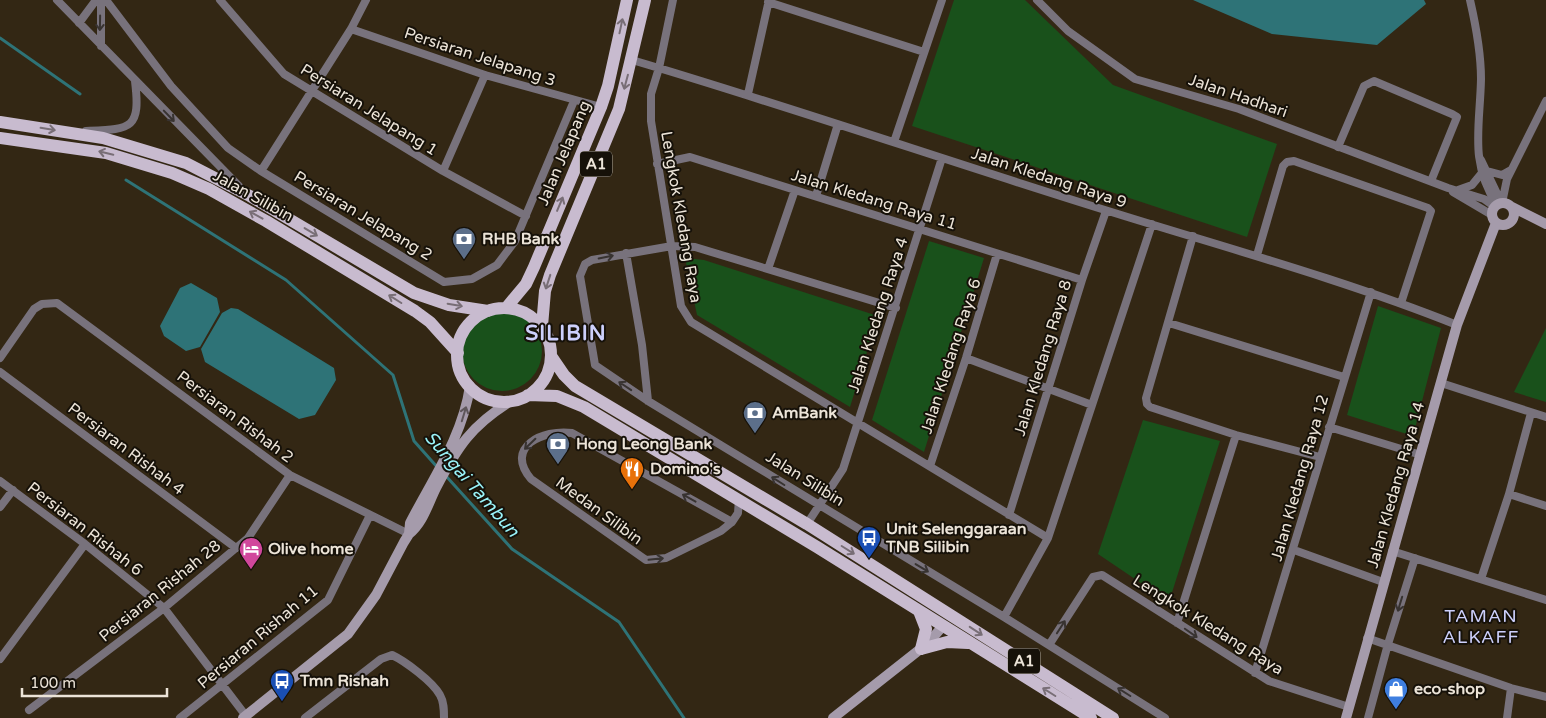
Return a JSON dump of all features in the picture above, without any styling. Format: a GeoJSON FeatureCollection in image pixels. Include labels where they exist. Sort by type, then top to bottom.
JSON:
{"type":"FeatureCollection","features":[{"type":"Feature","properties":{"kind":"main road","name":"Jalan Jelapang"},"geometry":{"type":"LineString","coordinates":[[506,308],[526,284],[601,107],[608,86],[627,0]]}},
{"type":"Feature","properties":{"kind":"main road","name":"Jalan Jelapang"},"geometry":{"type":"LineString","coordinates":[[542,326],[545,291],[550,275],[619,109],[645,0]]}},
{"type":"Feature","properties":{"kind":"main road","name":"Jalan Silibin"},"geometry":{"type":"LineString","coordinates":[[0,122],[75,133],[126,144],[186,163],[250,196],[414,293],[441,303],[488,311]]}},
{"type":"Feature","properties":{"kind":"main road","name":"Jalan Silibin"},"geometry":{"type":"LineString","coordinates":[[0,138],[106,153],[172,172],[209,189],[266,221],[415,311],[430,322],[458,353]]}},
{"type":"Feature","properties":{"kind":"main road"},"geometry":{"type":"LineString","coordinates":[[470,386],[462,374],[458,353],[459,342],[465,329],[475,318],[488,311],[506,308],[529,315],[542,326]]}},
{"type":"Feature","properties":{"kind":"main road","name":"A1"},"geometry":{"type":"LineString","coordinates":[[528,395],[545,379],[551,356],[549,340],[542,326]]}},
{"type":"Feature","properties":{"kind":"main road","name":"A1"},"geometry":{"type":"LineString","coordinates":[[551,356],[564,375],[575,386],[806,524],[1113,718]]}},
{"type":"Feature","properties":{"kind":"main road","name":"A1"},"geometry":{"type":"LineString","coordinates":[[470,386],[486,398],[497,401],[511,401],[528,395],[557,396],[570,400],[745,507],[817,547],[1091,718]]}},
{"type":"Feature","properties":{"kind":"main road"},"geometry":{"type":"LineString","coordinates":[[732,480],[745,507],[765,510],[791,526],[800,527],[806,524],[806,534],[817,547]]}},
{"type":"Feature","properties":{"kind":"main road"},"geometry":{"type":"LineString","coordinates":[[935,605],[945,617],[943,626]]}},
{"type":"Feature","properties":{"kind":"main road"},"geometry":{"type":"LineString","coordinates":[[918,610],[926,626],[921,649],[947,642],[972,644]]}},
{"type":"Feature","properties":{"kind":"street","name":"Jalan Silibin"},"geometry":{"type":"LineString","coordinates":[[57,0],[214,163],[250,196]]}},
{"type":"Feature","properties":{"kind":"street"},"geometry":{"type":"LineString","coordinates":[[79,23],[96,0]]}},
{"type":"Feature","properties":{"kind":"street"},"geometry":{"type":"LineString","coordinates":[[101,0],[101,46]]}},
{"type":"Feature","properties":{"kind":"street","name":"Persiaran Jelapang 2"},"geometry":{"type":"LineString","coordinates":[[106,0],[171,86],[228,148],[261,171],[444,282],[472,279],[498,265],[515,242],[574,101]]}},
{"type":"Feature","properties":{"kind":"street","name":"Persiaran Jelapang 1"},"geometry":{"type":"LineString","coordinates":[[220,0],[284,74],[443,171],[526,216]]}},
{"type":"Feature","properties":{"kind":"street"},"geometry":{"type":"LineString","coordinates":[[261,171],[351,29],[366,0]]}},
{"type":"Feature","properties":{"kind":"street","name":"Lengkok Kledang Raya"},"geometry":{"type":"LineString","coordinates":[[673,0],[659,68],[651,94],[650,107],[657,164],[681,306],[691,322],[1048,538]]}},
{"type":"Feature","properties":{"kind":"street"},"geometry":{"type":"LineString","coordinates":[[894,142],[942,0]]}},
{"type":"Feature","properties":{"kind":"street","name":"Jalan Hadhari"},"geometry":{"type":"LineString","coordinates":[[1037,0],[1068,31],[1135,79],[1240,109],[1452,189],[1496,211]]}},
{"type":"Feature","properties":{"kind":"street"},"geometry":{"type":"LineString","coordinates":[[1470,0],[1478,36],[1481,79],[1478,154],[1496,211],[1504,226],[1510,223],[1528,222],[1546,225]]}},
{"type":"Feature","properties":{"kind":"street"},"geometry":{"type":"LineString","coordinates":[[748,94],[768,1],[924,52]]}},
{"type":"Feature","properties":{"kind":"street","name":"Persiaran Jelapang 3"},"geometry":{"type":"LineString","coordinates":[[351,29],[485,75],[601,107]]}},
{"type":"Feature","properties":{"kind":"street","name":"Jalan Kledang Raya 9"},"geometry":{"type":"LineString","coordinates":[[632,60],[748,94],[1106,210],[1257,255],[1371,292],[1457,325]]}},
{"type":"Feature","properties":{"kind":"street"},"geometry":{"type":"LineString","coordinates":[[443,171],[485,75]]}},
{"type":"Feature","properties":{"kind":"street"},"geometry":{"type":"LineString","coordinates":[[75,133],[115,130],[127,126],[134,120],[137,110],[135,81]]}},
{"type":"Feature","properties":{"kind":"street"},"geometry":{"type":"LineString","coordinates":[[1338,147],[1364,86],[1374,82],[1456,117],[1431,181]]}},
{"type":"Feature","properties":{"kind":"street"},"geometry":{"type":"LineString","coordinates":[[1496,211],[1511,170],[1546,101]]}},
{"type":"Feature","properties":{"kind":"street"},"geometry":{"type":"LineString","coordinates":[[816,196],[838,124]]}},
{"type":"Feature","properties":{"kind":"street","name":"Jalan Kledang Raya 11"},"geometry":{"type":"LineString","coordinates":[[657,164],[690,157],[1082,280]]}},
{"type":"Feature","properties":{"kind":"street","name":"Jalan Kledang Raya 4"},"geometry":{"type":"LineString","coordinates":[[806,524],[820,507],[843,469],[896,308],[942,158]]}},
{"type":"Feature","properties":{"kind":"street"},"geometry":{"type":"LineString","coordinates":[[1257,255],[1283,166],[1287,162],[1294,161],[1428,208],[1431,211],[1401,303]]}},
{"type":"Feature","properties":{"kind":"street"},"geometry":{"type":"LineString","coordinates":[[1484,172],[1502,175],[1511,170]]}},
{"type":"Feature","properties":{"kind":"street"},"geometry":{"type":"LineString","coordinates":[[1452,189],[1472,185],[1484,172]]}},
{"type":"Feature","properties":{"kind":"street"},"geometry":{"type":"LineString","coordinates":[[768,269],[795,190]]}},
{"type":"Feature","properties":{"kind":"street"},"geometry":{"type":"LineString","coordinates":[[1496,211],[1512,207],[1546,225]]}},
{"type":"Feature","properties":{"kind":"street"},"geometry":{"type":"LineString","coordinates":[[1510,223],[1514,215],[1512,207]]}},
{"type":"Feature","properties":{"kind":"street","name":"Jalan Kledang Raya 8"},"geometry":{"type":"LineString","coordinates":[[1009,515],[1082,280],[1106,210]]}},
{"type":"Feature","properties":{"kind":"street","name":"Jalan Kledang Raya 14"},"geometry":{"type":"LineString","coordinates":[[1346,718],[1367,638],[1457,325],[1496,211]]}},
{"type":"Feature","properties":{"kind":"street","name":"Jalan Kledang Raya 14"},"geometry":{"type":"LineString","coordinates":[[1479,263],[1488,254],[1499,234],[1510,223]]}},
{"type":"Feature","properties":{"kind":"street"},"geometry":{"type":"LineString","coordinates":[[1004,617],[1048,538],[1152,224]]}},
{"type":"Feature","properties":{"kind":"street"},"geometry":{"type":"LineString","coordinates":[[1194,236],[1146,398],[1147,404],[1150,407],[1236,434],[1320,457]]}},
{"type":"Feature","properties":{"kind":"street","name":"Jalan Silibin"},"geometry":{"type":"LineString","coordinates":[[896,308],[695,247],[672,246],[626,253],[585,264],[582,269],[580,284],[596,365],[648,401],[1004,617],[1165,718]]}},
{"type":"Feature","properties":{"kind":"street"},"geometry":{"type":"LineString","coordinates":[[626,253],[642,345],[648,401]]}},
{"type":"Feature","properties":{"kind":"street","name":"Jalan Kledang Raya 6"},"geometry":{"type":"LineString","coordinates":[[930,466],[966,358],[997,254]]}},
{"type":"Feature","properties":{"kind":"street","name":"Jalan Kledang Raya 12"},"geometry":{"type":"LineString","coordinates":[[1255,673],[1371,292]]}},
{"type":"Feature","properties":{"kind":"street","name":"Persiaran Rishah 2"},"geometry":{"type":"LineString","coordinates":[[0,358],[34,308],[42,304],[57,303],[290,475],[408,534]]}},
{"type":"Feature","properties":{"kind":"street"},"geometry":{"type":"LineString","coordinates":[[1168,323],[1344,377]]}},
{"type":"Feature","properties":{"kind":"street"},"geometry":{"type":"LineString","coordinates":[[966,358],[1048,390],[1092,404]]}},
{"type":"Feature","properties":{"kind":"street","name":"Persiaran Rishah 4"},"geometry":{"type":"LineString","coordinates":[[0,372],[236,548]]}},
{"type":"Feature","properties":{"kind":"street"},"geometry":{"type":"LineString","coordinates":[[1441,383],[1546,417]]}},
{"type":"Feature","properties":{"kind":"street"},"geometry":{"type":"LineString","coordinates":[[244,717],[348,634],[376,595],[408,534],[410,523],[457,443],[470,386]]}},
{"type":"Feature","properties":{"kind":"street"},"geometry":{"type":"LineString","coordinates":[[457,443],[477,424],[511,401]]}},
{"type":"Feature","properties":{"kind":"street"},"geometry":{"type":"LineString","coordinates":[[1481,579],[1509,494],[1531,413]]}},
{"type":"Feature","properties":{"kind":"street"},"geometry":{"type":"LineString","coordinates":[[1329,427],[1421,455]]}},
{"type":"Feature","properties":{"kind":"street","name":"Medan Silibin"},"geometry":{"type":"LineString","coordinates":[[732,522],[572,433],[558,431],[544,434],[531,441],[523,451],[522,461],[524,470],[531,479],[646,560],[666,558],[721,531],[732,522],[745,507]]}},
{"type":"Feature","properties":{"kind":"street"},"geometry":{"type":"LineString","coordinates":[[1177,623],[1236,434]]}},
{"type":"Feature","properties":{"kind":"street","name":"Persiaran Rishah 28"},"geometry":{"type":"LineString","coordinates":[[28,710],[164,608],[236,548],[256,530],[290,475]]}},
{"type":"Feature","properties":{"kind":"street","name":"Persiaran Rishah 6"},"geometry":{"type":"LineString","coordinates":[[0,481],[86,544],[164,608],[244,717]]}},
{"type":"Feature","properties":{"kind":"street"},"geometry":{"type":"LineString","coordinates":[[0,507],[13,490]]}},
{"type":"Feature","properties":{"kind":"street"},"geometry":{"type":"LineString","coordinates":[[1509,494],[1546,506]]}},
{"type":"Feature","properties":{"kind":"street","name":"Persiaran Rishah 11"},"geometry":{"type":"LineString","coordinates":[[180,718],[223,686],[328,600],[370,514]]}},
{"type":"Feature","properties":{"kind":"street"},"geometry":{"type":"LineString","coordinates":[[0,659],[86,544]]}},
{"type":"Feature","properties":{"kind":"street"},"geometry":{"type":"LineString","coordinates":[[1294,550],[1383,582]]}},
{"type":"Feature","properties":{"kind":"street"},"geometry":{"type":"LineString","coordinates":[[1392,551],[1546,600]]}},
{"type":"Feature","properties":{"kind":"street"},"geometry":{"type":"LineString","coordinates":[[1368,718],[1388,644],[1415,558]]}},
{"type":"Feature","properties":{"kind":"street","name":"Lengkok Kledang Raya"},"geometry":{"type":"LineString","coordinates":[[1049,645],[1093,577],[1102,575],[1255,673],[1282,687],[1349,707]]}},
{"type":"Feature","properties":{"kind":"street"},"geometry":{"type":"LineString","coordinates":[[832,718],[921,649],[943,626]]}},
{"type":"Feature","properties":{"kind":"street"},"geometry":{"type":"LineString","coordinates":[[1367,638],[1511,688],[1546,698]]}},
{"type":"Feature","properties":{"kind":"street"},"geometry":{"type":"LineString","coordinates":[[305,718],[381,658],[392,655],[400,659],[433,686],[444,703],[444,718]]}},
{"type":"Feature","properties":{"kind":"street"},"geometry":{"type":"LineString","coordinates":[[1507,718],[1511,688]]}},
{"type":"Feature","properties":{"kind":"green space"},"geometry":{"type":"Polygon","coordinates":[[[954,0],[1025,0],[1113,85],[1277,144],[1247,237],[912,126],[954,0]]]}},
{"type":"Feature","properties":{"kind":"green space"},"geometry":{"type":"Polygon","coordinates":[[[929,241],[984,258],[924,452],[872,420],[929,241]]]}},
{"type":"Feature","properties":{"kind":"green space"},"geometry":{"type":"Polygon","coordinates":[[[685,258],[704,260],[878,316],[850,407],[697,315],[685,258]]]}},
{"type":"Feature","properties":{"kind":"green space"},"geometry":{"type":"Polygon","coordinates":[[[1378,306],[1441,328],[1413,436],[1347,415],[1378,306]]]}},
{"type":"Feature","properties":{"kind":"green space"},"geometry":{"type":"Polygon","coordinates":[[[502,311],[517,314],[530,323],[539,336],[542,351],[539,366],[530,379],[517,388],[502,391],[487,388],[474,379],[465,366],[462,351],[465,336],[474,323],[487,314],[502,311]]]}},
{"type":"Feature","properties":{"kind":"green space"},"geometry":{"type":"Polygon","coordinates":[[[1546,328],[1546,402],[1514,392],[1546,328]]]}},
{"type":"Feature","properties":{"kind":"green space"},"geometry":{"type":"Polygon","coordinates":[[[1143,420],[1220,441],[1169,602],[1098,554],[1143,420]]]}},
{"type":"Feature","properties":{"kind":"water"},"geometry":{"type":"Polygon","coordinates":[[[1193,0],[1424,0],[1426,4],[1377,45],[1272,34],[1193,0]]]}},
{"type":"Feature","properties":{"kind":"water"},"geometry":{"type":"Polygon","coordinates":[[[191,283],[217,298],[220,312],[200,347],[186,351],[164,336],[160,326],[180,288],[191,283]]]}},
{"type":"Feature","properties":{"kind":"water"},"geometry":{"type":"Polygon","coordinates":[[[231,308],[238,309],[334,368],[336,380],[315,415],[299,419],[205,362],[201,349],[222,313],[231,308]]]}},
{"type":"Feature","properties":{"kind":"waterway"},"geometry":{"type":"LineString","coordinates":[[0,38],[80,94]]}},
{"type":"Feature","properties":{"kind":"waterway","name":"Sungai Tambun"},"geometry":{"type":"LineString","coordinates":[[126,180],[286,280],[393,375],[414,441],[438,468]]}},
{"type":"Feature","properties":{"kind":"waterway","name":"Sungai Tambun"},"geometry":{"type":"LineString","coordinates":[[446,476],[512,549],[619,622],[684,718]]}},
{"type":"Feature","properties":{"kind":"place","name":"RHB Bank"},"geometry":{"type":"Point","coordinates":[464,260]}},
{"type":"Feature","properties":{"kind":"place","name":"AmBank"},"geometry":{"type":"Point","coordinates":[755,434]}},
{"type":"Feature","properties":{"kind":"place","name":"Hong Leong Bank"},"geometry":{"type":"Point","coordinates":[558,465]}},
{"type":"Feature","properties":{"kind":"place","name":"Domino's"},"geometry":{"type":"Point","coordinates":[632,490]}},
{"type":"Feature","properties":{"kind":"place","name":"Unit Selenggaraan TNB Silibin"},"geometry":{"type":"Point","coordinates":[869,559]}},
{"type":"Feature","properties":{"kind":"place","name":"Olive home"},"geometry":{"type":"Point","coordinates":[251,570]}},
{"type":"Feature","properties":{"kind":"place","name":"Tmn Rishah"},"geometry":{"type":"Point","coordinates":[282,702]}},
{"type":"Feature","properties":{"kind":"place","name":"eco-shop"},"geometry":{"type":"Point","coordinates":[1396,710]}},
{"type":"Feature","properties":{"kind":"district","name":"SILIBIN"},"geometry":{"type":"Point","coordinates":[566,333]}},
{"type":"Feature","properties":{"kind":"district","name":"TAMAN ALKAFF"},"geometry":{"type":"Point","coordinates":[1481,626]}}]}
